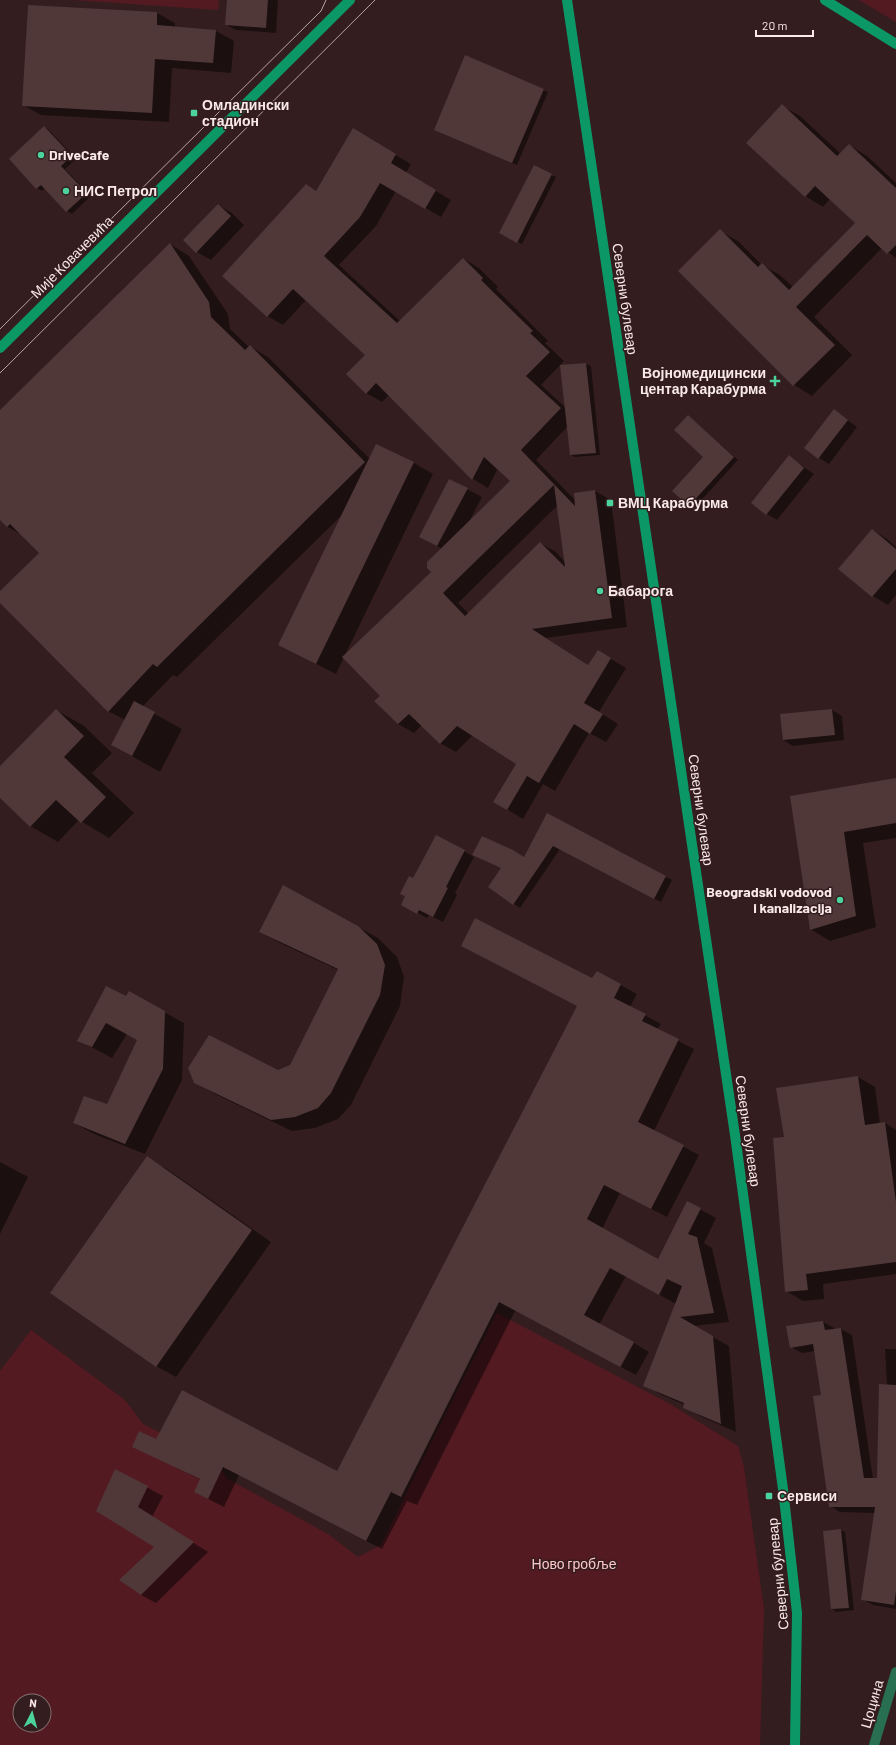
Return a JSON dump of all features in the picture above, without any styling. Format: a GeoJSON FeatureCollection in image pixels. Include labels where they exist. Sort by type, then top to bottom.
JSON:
{"type":"FeatureCollection","features":[{"type":"Feature","properties":{"kind":"street","name":"Мије Ковачевића"},"geometry":{"type":"LineString","coordinates":[[0,348],[350,0]]}},
{"type":"Feature","properties":{"kind":"street","name":"Северни булевар"},"geometry":{"type":"LineString","coordinates":[[567,0],[735,1135],[783,1489],[798,1613],[795,1745]]}},
{"type":"Feature","properties":{"kind":"street"},"geometry":{"type":"LineString","coordinates":[[825,0],[896,44]]}},
{"type":"Feature","properties":{"kind":"street","name":"Цоцина"},"geometry":{"type":"LineString","coordinates":[[874,1745],[896,1672]]}},
{"type":"Feature","properties":{"kind":"green space"},"geometry":{"type":"Polygon","coordinates":[[[73,0],[219,0],[218,10],[73,0]]]}},
{"type":"Feature","properties":{"kind":"green space"},"geometry":{"type":"Polygon","coordinates":[[[859,0],[896,0],[896,22],[859,0]]]}},
{"type":"Feature","properties":{"kind":"green space","name":"Ново гробље"},"geometry":{"type":"Polygon","coordinates":[[[497,1313],[670,1404],[738,1446],[744,1467],[764,1609],[760,1745],[0,1745],[0,1371],[31,1330],[125,1400],[143,1424],[218,1461],[226,1478],[328,1534],[358,1557],[381,1545],[497,1313]]]}},
{"type":"Feature","properties":{"kind":"building"},"geometry":{"type":"Polygon","coordinates":[[[227,0],[268,0],[266,28],[225,25],[227,0]]]}},
{"type":"Feature","properties":{"kind":"building"},"geometry":{"type":"Polygon","coordinates":[[[28,5],[157,12],[157,25],[216,30],[213,63],[155,59],[152,113],[22,106],[28,5]]]}},
{"type":"Feature","properties":{"kind":"building"},"geometry":{"type":"Polygon","coordinates":[[[465,55],[544,89],[512,163],[434,130],[465,55]]]}},
{"type":"Feature","properties":{"kind":"building"},"geometry":{"type":"Polygon","coordinates":[[[782,104],[837,156],[849,144],[896,188],[896,245],[887,254],[867,235],[796,307],[835,345],[793,386],[678,271],[720,229],[758,267],[762,263],[789,290],[855,223],[815,186],[805,197],[746,143],[782,104]]]}},
{"type":"Feature","properties":{"kind":"building"},"geometry":{"type":"Polygon","coordinates":[[[44,126],[72,156],[61,166],[87,193],[66,212],[41,185],[36,189],[9,159],[44,126]]]}},
{"type":"Feature","properties":{"kind":"building"},"geometry":{"type":"Polygon","coordinates":[[[353,128],[396,154],[391,163],[436,190],[425,209],[380,183],[360,217],[324,256],[397,323],[463,258],[483,278],[481,280],[533,331],[530,333],[550,352],[526,376],[561,408],[521,450],[575,506],[574,493],[595,490],[612,618],[532,629],[588,665],[598,650],[611,658],[584,703],[603,714],[590,734],[574,724],[539,783],[527,776],[507,810],[493,802],[516,764],[457,726],[440,744],[409,714],[398,724],[374,701],[380,696],[342,657],[431,572],[427,568],[427,562],[510,481],[484,457],[472,480],[376,383],[366,394],[346,374],[365,355],[293,289],[267,317],[222,276],[306,184],[316,191],[353,128]],[[554,485],[443,593],[465,616],[540,542],[565,567],[554,485]]]}},
{"type":"Feature","properties":{"kind":"building"},"geometry":{"type":"Polygon","coordinates":[[[534,165],[552,174],[517,243],[499,233],[534,165]]]}},
{"type":"Feature","properties":{"kind":"building"},"geometry":{"type":"Polygon","coordinates":[[[218,204],[231,216],[196,253],[183,240],[218,204]]]}},
{"type":"Feature","properties":{"kind":"building"},"geometry":{"type":"Polygon","coordinates":[[[170,243],[209,302],[211,317],[245,350],[250,345],[365,462],[157,667],[153,664],[108,712],[0,603],[0,591],[39,553],[10,524],[7,527],[0,520],[0,410],[170,243]]]}},
{"type":"Feature","properties":{"kind":"building"},"geometry":{"type":"Polygon","coordinates":[[[586,363],[596,453],[570,455],[560,365],[586,363]]]}},
{"type":"Feature","properties":{"kind":"building"},"geometry":{"type":"Polygon","coordinates":[[[834,409],[848,420],[818,459],[804,448],[834,409]]]}},
{"type":"Feature","properties":{"kind":"building"},"geometry":{"type":"Polygon","coordinates":[[[688,415],[734,457],[689,506],[672,491],[703,457],[674,430],[688,415]]]}},
{"type":"Feature","properties":{"kind":"building"},"geometry":{"type":"Polygon","coordinates":[[[376,444],[414,462],[316,664],[278,645],[376,444]]]}},
{"type":"Feature","properties":{"kind":"building"},"geometry":{"type":"Polygon","coordinates":[[[789,455],[804,468],[766,515],[751,503],[789,455]]]}},
{"type":"Feature","properties":{"kind":"building"},"geometry":{"type":"Polygon","coordinates":[[[449,479],[468,488],[437,546],[419,537],[449,479]]]}},
{"type":"Feature","properties":{"kind":"building"},"geometry":{"type":"Polygon","coordinates":[[[872,529],[896,549],[896,569],[872,597],[838,569],[872,529]]]}},
{"type":"Feature","properties":{"kind":"building"},"geometry":{"type":"Polygon","coordinates":[[[134,701],[155,712],[132,756],[111,745],[134,701]]]}},
{"type":"Feature","properties":{"kind":"building"},"geometry":{"type":"Polygon","coordinates":[[[56,709],[84,736],[64,757],[106,797],[81,823],[56,800],[30,827],[0,798],[0,766],[56,709]]]}},
{"type":"Feature","properties":{"kind":"building"},"geometry":{"type":"Polygon","coordinates":[[[832,709],[835,735],[783,740],[780,714],[832,709]]]}},
{"type":"Feature","properties":{"kind":"building"},"geometry":{"type":"Polygon","coordinates":[[[896,778],[896,823],[844,832],[856,916],[810,930],[790,796],[896,778]]]}},
{"type":"Feature","properties":{"kind":"building"},"geometry":{"type":"Polygon","coordinates":[[[547,813],[666,876],[654,899],[553,846],[513,905],[488,887],[501,868],[472,855],[482,836],[513,850],[524,857],[547,813]]]}},
{"type":"Feature","properties":{"kind":"building"},"geometry":{"type":"Polygon","coordinates":[[[436,835],[465,850],[433,917],[419,910],[417,914],[401,905],[405,896],[400,894],[409,876],[413,878],[436,835]]]}},
{"type":"Feature","properties":{"kind":"building"},"geometry":{"type":"Polygon","coordinates":[[[283,885],[358,926],[377,944],[385,965],[380,995],[331,1093],[318,1108],[295,1117],[271,1120],[194,1083],[188,1068],[209,1035],[278,1070],[290,1065],[338,969],[259,932],[283,885]]]}},
{"type":"Feature","properties":{"kind":"building"},"geometry":{"type":"Polygon","coordinates":[[[475,918],[592,978],[597,971],[621,984],[614,998],[646,1014],[642,1021],[679,1039],[638,1122],[684,1145],[651,1209],[604,1185],[587,1219],[658,1259],[687,1201],[701,1208],[688,1234],[697,1237],[714,1313],[680,1317],[713,1336],[721,1424],[683,1408],[684,1403],[643,1386],[682,1286],[667,1279],[659,1295],[610,1268],[584,1315],[634,1342],[620,1367],[499,1302],[401,1497],[391,1492],[366,1541],[223,1467],[208,1499],[194,1492],[200,1479],[132,1447],[139,1431],[156,1439],[182,1390],[337,1471],[577,1006],[461,946],[475,918]]]}},
{"type":"Feature","properties":{"kind":"building"},"geometry":{"type":"Polygon","coordinates":[[[106,986],[126,996],[129,991],[165,1011],[163,1069],[125,1144],[73,1123],[84,1096],[107,1104],[137,1040],[106,1023],[92,1047],[77,1041],[106,986]]]}},
{"type":"Feature","properties":{"kind":"building"},"geometry":{"type":"Polygon","coordinates":[[[858,1076],[865,1125],[885,1122],[896,1202],[896,1262],[806,1274],[808,1290],[785,1292],[773,1138],[784,1137],[776,1088],[858,1076]]]}},
{"type":"Feature","properties":{"kind":"building"},"geometry":{"type":"Polygon","coordinates":[[[147,1156],[252,1230],[156,1367],[50,1293],[147,1156]]]}},
{"type":"Feature","properties":{"kind":"building"},"geometry":{"type":"Polygon","coordinates":[[[823,1321],[825,1330],[841,1328],[864,1478],[877,1478],[879,1384],[896,1385],[896,1591],[894,1605],[861,1600],[875,1507],[829,1507],[813,1396],[821,1395],[813,1344],[790,1348],[786,1326],[823,1321]]]}},
{"type":"Feature","properties":{"kind":"building"},"geometry":{"type":"Polygon","coordinates":[[[115,1469],[148,1486],[138,1507],[194,1542],[141,1595],[119,1580],[154,1547],[96,1511],[115,1469]]]}},
{"type":"Feature","properties":{"kind":"building"},"geometry":{"type":"Polygon","coordinates":[[[841,1529],[849,1608],[831,1609],[823,1531],[841,1529]]]}},
{"type":"Feature","properties":{"kind":"tram line"},"geometry":{"type":"LineString","coordinates":[[0,329],[321,11],[326,0]]}},
{"type":"Feature","properties":{"kind":"tram line"},"geometry":{"type":"LineString","coordinates":[[0,373],[375,0]]}},
{"type":"Feature","properties":{"kind":"place","name":"Омладински стадион"},"geometry":{"type":"Point","coordinates":[194,113]}},
{"type":"Feature","properties":{"kind":"place","name":"DriveCafe"},"geometry":{"type":"Point","coordinates":[41,155]}},
{"type":"Feature","properties":{"kind":"place","name":"НИС Петрол"},"geometry":{"type":"Point","coordinates":[66,191]}},
{"type":"Feature","properties":{"kind":"place","name":"Војномедицински центар Карабурма"},"geometry":{"type":"Point","coordinates":[775,381]}},
{"type":"Feature","properties":{"kind":"place","name":"ВМЦ Карабурма"},"geometry":{"type":"Point","coordinates":[610,503]}},
{"type":"Feature","properties":{"kind":"place","name":"Бабарога"},"geometry":{"type":"Point","coordinates":[600,591]}},
{"type":"Feature","properties":{"kind":"place","name":"Beogradski vodovod i kanalizacija"},"geometry":{"type":"Point","coordinates":[840,900]}},
{"type":"Feature","properties":{"kind":"place","name":"Сервиси"},"geometry":{"type":"Point","coordinates":[769,1496]}}]}
